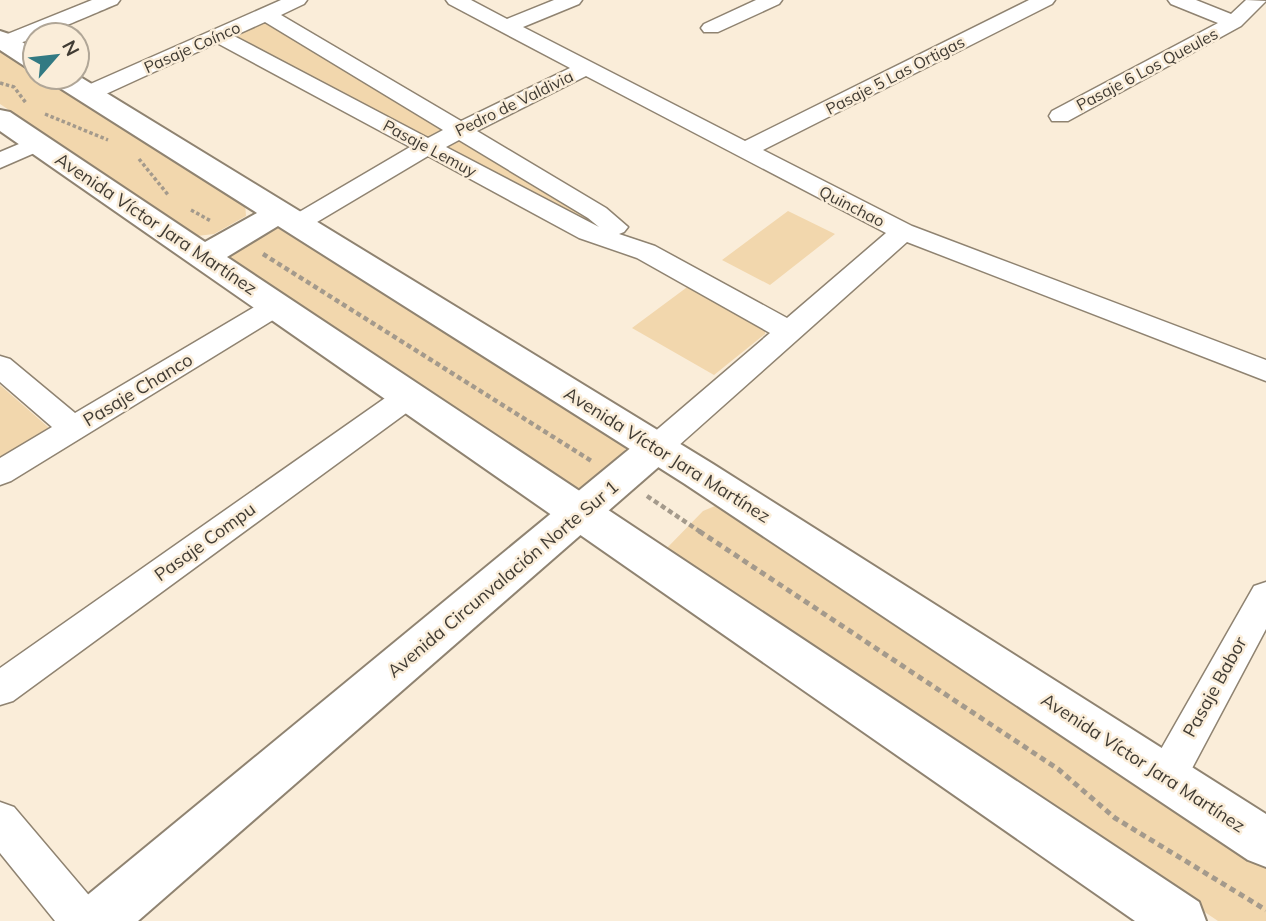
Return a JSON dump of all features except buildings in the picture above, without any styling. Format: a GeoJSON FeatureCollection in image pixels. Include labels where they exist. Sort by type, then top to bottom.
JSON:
{"type":"FeatureCollection","features":[{"type":"Feature","properties":{"kind":"main road"},"geometry":{"type":"LineString","coordinates":[[2,41],[21,53]]}},
{"type":"Feature","properties":{"kind":"main road","name":"Avenida Víctor Jara Martínez"},"geometry":{"type":"LineString","coordinates":[[84,91],[657,447],[1266,843]]}},
{"type":"Feature","properties":{"kind":"main road","name":"Avenida Víctor Jara Martínez"},"geometry":{"type":"LineString","coordinates":[[0,118],[409,396],[1153,913]]}},
{"type":"Feature","properties":{"kind":"main road"},"geometry":{"type":"LineString","coordinates":[[203,257],[290,218]]}},
{"type":"Feature","properties":{"kind":"main road","name":"Avenida Circunvalación Norte Sur 1"},"geometry":{"type":"LineString","coordinates":[[98,921],[657,447]]}},
{"type":"Feature","properties":{"kind":"street"},"geometry":{"type":"LineString","coordinates":[[2,41],[110,0]]}},
{"type":"Feature","properties":{"kind":"street","name":"Pasaje Coínco"},"geometry":{"type":"LineString","coordinates":[[91,79],[217,36],[297,0]]}},
{"type":"Feature","properties":{"kind":"street","name":"Quinchao"},"geometry":{"type":"LineString","coordinates":[[456,0],[903,232],[1266,372]]}},
{"type":"Feature","properties":{"kind":"street"},"geometry":{"type":"LineString","coordinates":[[507,26],[572,0]]}},
{"type":"Feature","properties":{"kind":"street"},"geometry":{"type":"LineString","coordinates":[[711,28],[772,0]]}},
{"type":"Feature","properties":{"kind":"street","name":"Pasaje 5 Las Ortigas"},"geometry":{"type":"LineString","coordinates":[[744,150],[1045,0]]}},
{"type":"Feature","properties":{"kind":"street"},"geometry":{"type":"LineString","coordinates":[[1178,0],[1234,22],[1257,0]]}},
{"type":"Feature","properties":{"kind":"street","name":"Pasaje Lemuy"},"geometry":{"type":"LineString","coordinates":[[266,14],[601,216],[646,253]]}},
{"type":"Feature","properties":{"kind":"street","name":"Pasaje 6 Los Queules"},"geometry":{"type":"LineString","coordinates":[[1060,116],[1234,22]]}},
{"type":"Feature","properties":{"kind":"street","name":"Pasaje Lemuy"},"geometry":{"type":"LineString","coordinates":[[217,36],[588,232],[646,253],[789,331]]}},
{"type":"Feature","properties":{"kind":"street","name":"Pedro de Valdivia"},"geometry":{"type":"LineString","coordinates":[[290,218],[457,131],[586,68]]}},
{"type":"Feature","properties":{"kind":"street"},"geometry":{"type":"LineString","coordinates":[[0,161],[38,143]]}},
{"type":"Feature","properties":{"kind":"street","name":"Avenida Circunvalación Norte Sur 1"},"geometry":{"type":"LineString","coordinates":[[657,447],[903,232]]}},
{"type":"Feature","properties":{"kind":"street","name":"Pasaje Chanco"},"geometry":{"type":"LineString","coordinates":[[0,473],[276,306]]}},
{"type":"Feature","properties":{"kind":"street"},"geometry":{"type":"LineString","coordinates":[[0,366],[74,429]]}},
{"type":"Feature","properties":{"kind":"street","name":"Pasaje Compu"},"geometry":{"type":"LineString","coordinates":[[0,689],[409,396]]}},
{"type":"Feature","properties":{"kind":"street","name":"Pasaje Babor"},"geometry":{"type":"LineString","coordinates":[[1166,778],[1266,596]]}},
{"type":"Feature","properties":{"kind":"street"},"geometry":{"type":"LineString","coordinates":[[0,821],[83,921]]}},
{"type":"Feature","properties":{"kind":"shaded area"},"geometry":{"type":"Polygon","coordinates":[[[263,19],[442,129],[427,138],[233,39],[231,34],[263,19]]]}},
{"type":"Feature","properties":{"kind":"shaded area"},"geometry":{"type":"Polygon","coordinates":[[[0,49],[21,62],[21,91],[66,91],[245,203],[246,216],[214,234],[197,236],[0,104],[0,49]]]}},
{"type":"Feature","properties":{"kind":"shaded area"},"geometry":{"type":"Polygon","coordinates":[[[460,139],[602,222],[619,238],[444,147],[460,139]]]}},
{"type":"Feature","properties":{"kind":"shaded area"},"geometry":{"type":"Polygon","coordinates":[[[788,211],[835,234],[770,285],[722,260],[788,211]]]}},
{"type":"Feature","properties":{"kind":"shaded area"},"geometry":{"type":"Polygon","coordinates":[[[276,227],[624,441],[626,447],[621,460],[578,492],[230,260],[227,253],[276,227]]]}},
{"type":"Feature","properties":{"kind":"shaded area"},"geometry":{"type":"Polygon","coordinates":[[[690,285],[765,329],[765,334],[714,375],[632,328],[690,285]]]}},
{"type":"Feature","properties":{"kind":"shaded area"},"geometry":{"type":"Polygon","coordinates":[[[0,385],[48,427],[49,432],[0,465],[0,385]]]}},
{"type":"Feature","properties":{"kind":"shaded area"},"geometry":{"type":"Polygon","coordinates":[[[715,506],[724,507],[1266,867],[1266,921],[1218,921],[666,549],[703,511],[715,506]]]}}]}
